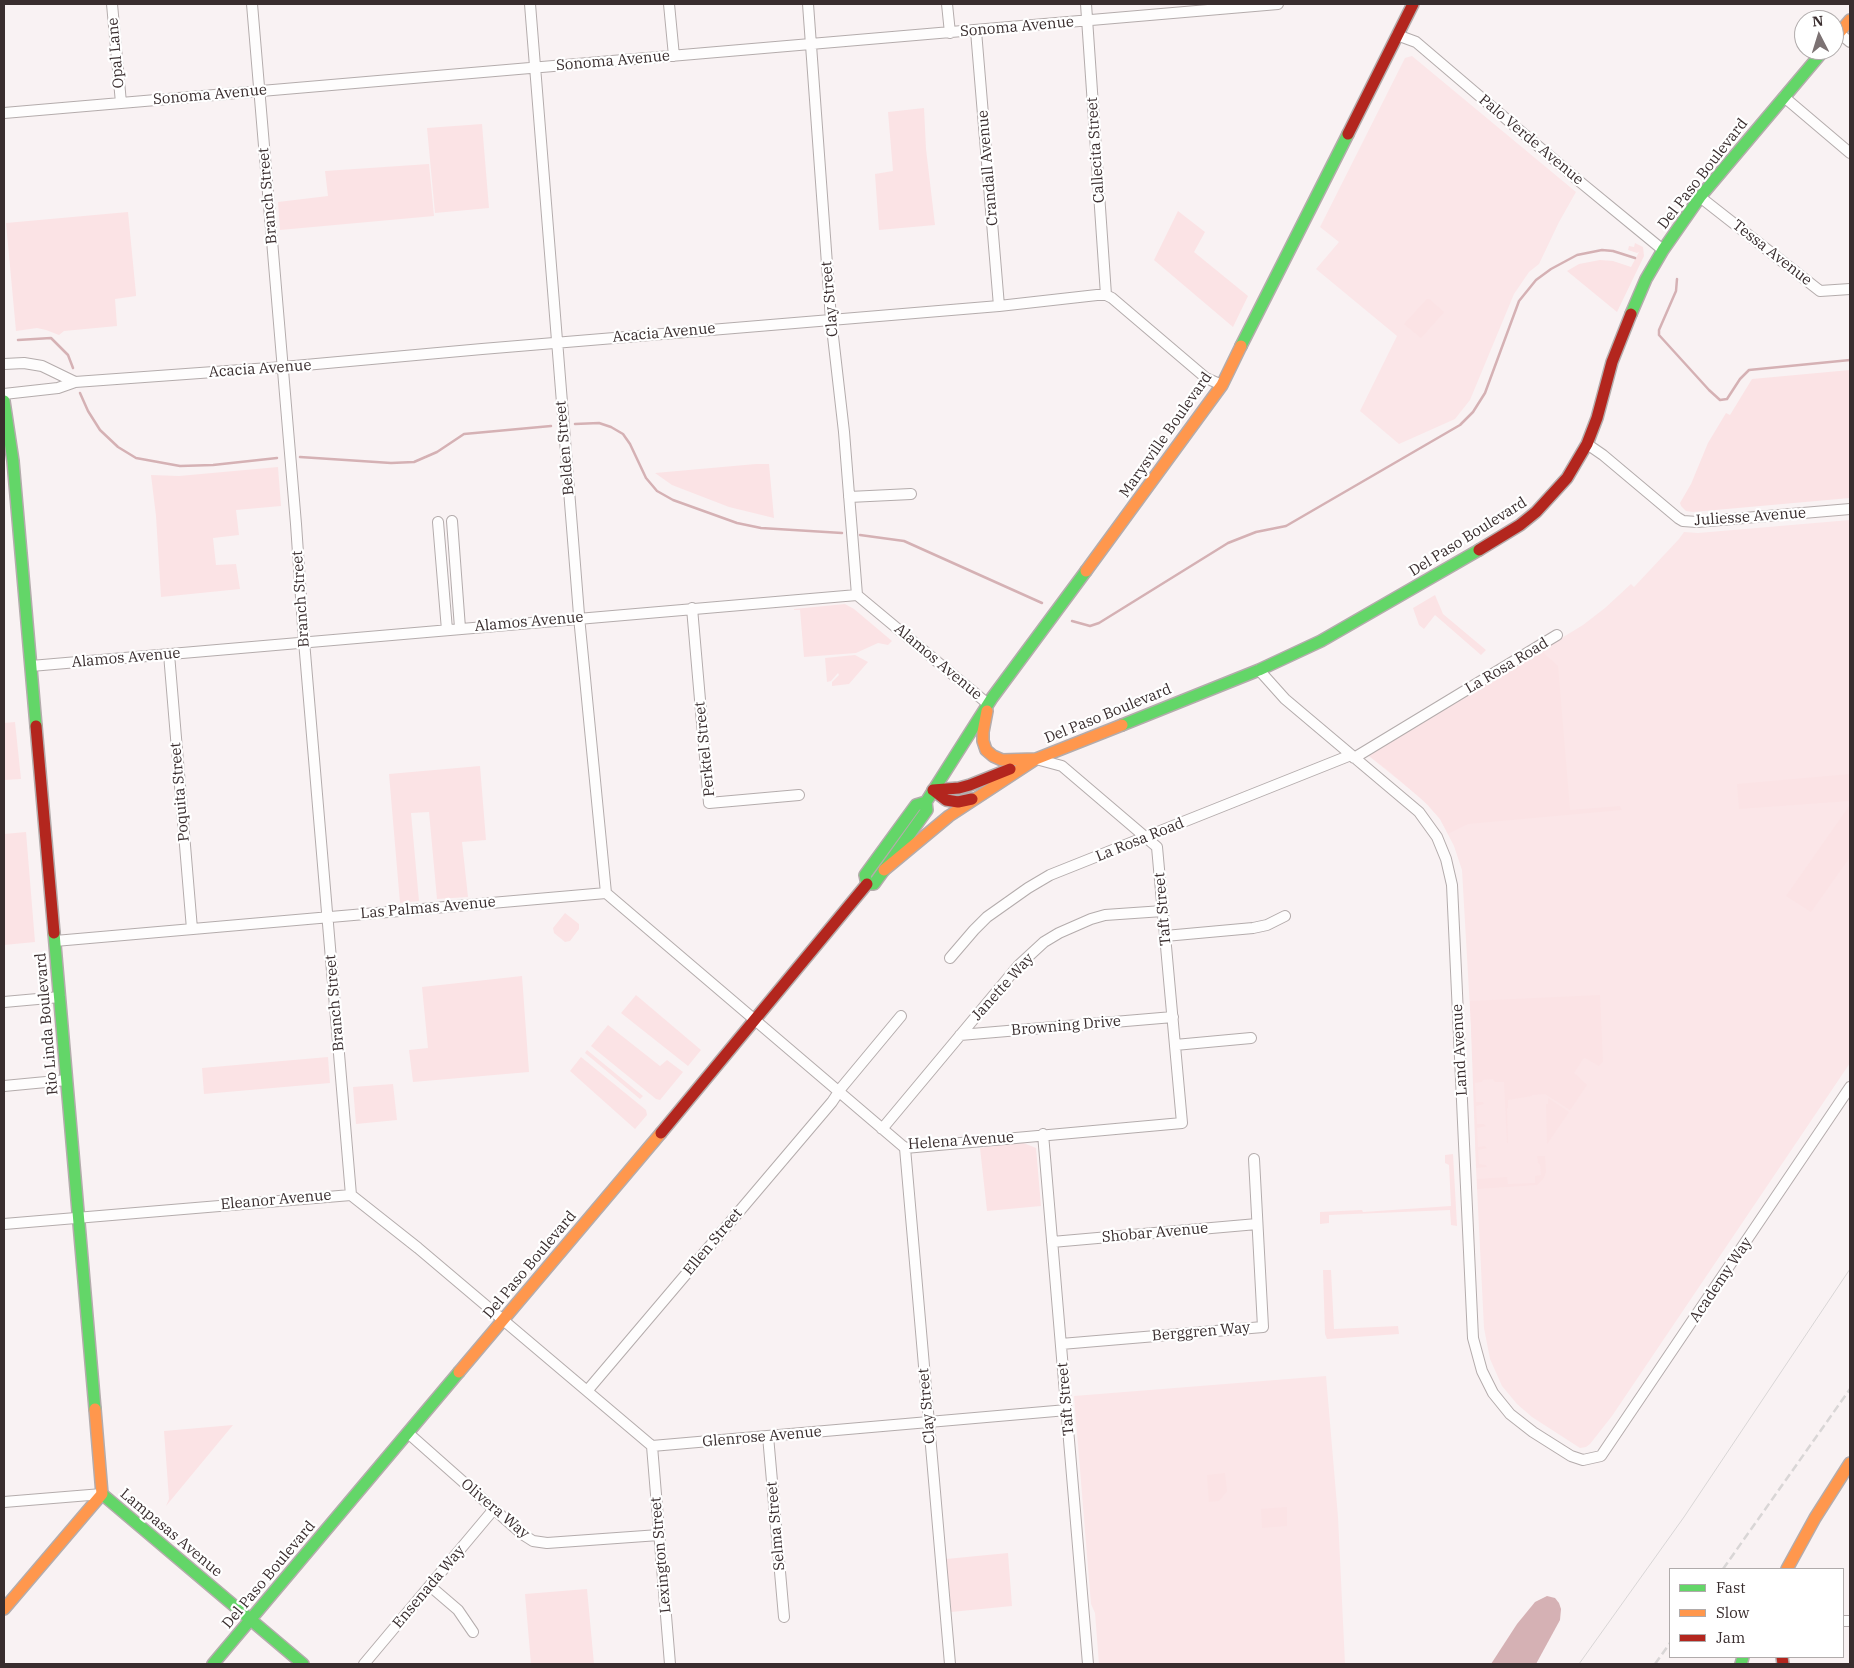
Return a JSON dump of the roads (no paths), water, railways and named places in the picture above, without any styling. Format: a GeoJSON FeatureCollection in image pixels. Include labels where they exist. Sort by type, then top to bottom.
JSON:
{"type":"FeatureCollection","features":[{"type":"Feature","properties":{"kind":"main road","name":"Marysville Boulevard"},"geometry":{"type":"LineString","coordinates":[[926,802],[916,805],[865,875],[867,884],[874,884],[927,810],[926,802],[988,704],[1199,419],[1222,385],[1413,4]]}},
{"type":"Feature","properties":{"kind":"main road","name":"Del Paso Boulevard"},"geometry":{"type":"LineString","coordinates":[[884,870],[972,799],[1036,759],[1259,670],[1321,641],[1520,525],[1536,512],[1560,488],[1587,444],[1612,362],[1628,320],[1646,279],[1663,250],[1700,197],[1815,60]]}},
{"type":"Feature","properties":{"kind":"main road","name":"Rio Linda Boulevard"},"geometry":{"type":"LineString","coordinates":[[4,401],[13,461],[102,1494]]}},
{"type":"Feature","properties":{"kind":"main road"},"geometry":{"type":"LineString","coordinates":[[988,704],[983,732],[986,750],[1002,760],[1036,759]]}},
{"type":"Feature","properties":{"kind":"main road"},"geometry":{"type":"LineString","coordinates":[[933,790],[970,785],[1036,759]]}},
{"type":"Feature","properties":{"kind":"main road"},"geometry":{"type":"LineString","coordinates":[[933,790],[946,800],[958,802],[972,799]]}},
{"type":"Feature","properties":{"kind":"main road","name":"Del Paso Boulevard"},"geometry":{"type":"LineString","coordinates":[[213,1664],[755,1021],[867,884]]}},
{"type":"Feature","properties":{"kind":"main road"},"geometry":{"type":"LineString","coordinates":[[1788,1568],[1826,1499],[1850,1463]]}},
{"type":"Feature","properties":{"kind":"main road"},"geometry":{"type":"LineString","coordinates":[[4,1609],[102,1494]]}},
{"type":"Feature","properties":{"kind":"main road","name":"Lampasas Avenue"},"geometry":{"type":"LineString","coordinates":[[102,1494],[303,1664]]}},
{"type":"Feature","properties":{"kind":"main road"},"geometry":{"type":"LineString","coordinates":[[1779,1568],[1781,1564],[1794,1556]]}},
{"type":"Feature","properties":{"kind":"main road"},"geometry":{"type":"LineString","coordinates":[[1777,1664],[1782,1664]]}},
{"type":"Feature","properties":{"kind":"street","name":"Opal Lane"},"geometry":{"type":"LineString","coordinates":[[112,4],[121,103]]}},
{"type":"Feature","properties":{"kind":"street","name":"Branch Street"},"geometry":{"type":"LineString","coordinates":[[252,4],[351,1195]]}},
{"type":"Feature","properties":{"kind":"street","name":"Belden Street"},"geometry":{"type":"LineString","coordinates":[[530,4],[556,343],[606,893]]}},
{"type":"Feature","properties":{"kind":"street"},"geometry":{"type":"LineString","coordinates":[[669,4],[674,56]]}},
{"type":"Feature","properties":{"kind":"street","name":"Clay Street"},"geometry":{"type":"LineString","coordinates":[[808,4],[831,319],[857,594]]}},
{"type":"Feature","properties":{"kind":"street"},"geometry":{"type":"LineString","coordinates":[[947,4],[950,33]]}},
{"type":"Feature","properties":{"kind":"street","name":"Callecita Street"},"geometry":{"type":"LineString","coordinates":[[1086,4],[1106,296]]}},
{"type":"Feature","properties":{"kind":"street","name":"Sonoma Avenue"},"geometry":{"type":"LineString","coordinates":[[4,113],[1087,21],[1223,6],[1278,4]]}},
{"type":"Feature","properties":{"kind":"street","name":"Crandall Avenue"},"geometry":{"type":"LineString","coordinates":[[976,30],[999,306]]}},
{"type":"Feature","properties":{"kind":"street","name":"Palo Verde Avenue"},"geometry":{"type":"LineString","coordinates":[[1397,35],[1416,42],[1663,250]]}},
{"type":"Feature","properties":{"kind":"street"},"geometry":{"type":"LineString","coordinates":[[1784,97],[1850,153]]}},
{"type":"Feature","properties":{"kind":"street","name":"Tessa Avenue"},"geometry":{"type":"LineString","coordinates":[[1700,197],[1820,291],[1850,289]]}},
{"type":"Feature","properties":{"kind":"street"},"geometry":{"type":"LineString","coordinates":[[1106,296],[1112,298],[1206,378],[1222,385]]}},
{"type":"Feature","properties":{"kind":"street","name":"Acacia Avenue"},"geometry":{"type":"LineString","coordinates":[[4,394],[58,388],[75,382],[283,368],[1106,296]]}},
{"type":"Feature","properties":{"kind":"street","name":"Acacia Avenue"},"geometry":{"type":"LineString","coordinates":[[4,364],[24,363],[42,366],[75,382]]}},
{"type":"Feature","properties":{"kind":"street","name":"Juliesse Avenue"},"geometry":{"type":"LineString","coordinates":[[1587,444],[1603,454],[1683,521],[1697,522],[1850,509]]}},
{"type":"Feature","properties":{"kind":"street"},"geometry":{"type":"LineString","coordinates":[[849,497],[911,494]]}},
{"type":"Feature","properties":{"kind":"street"},"geometry":{"type":"LineString","coordinates":[[452,521],[460,628]]}},
{"type":"Feature","properties":{"kind":"street"},"geometry":{"type":"LineString","coordinates":[[438,522],[446,630]]}},
{"type":"Feature","properties":{"kind":"street"},"geometry":{"type":"LineString","coordinates":[[439,535],[453,535]]}},
{"type":"Feature","properties":{"kind":"street","name":"Alamos Avenue"},"geometry":{"type":"LineString","coordinates":[[31,666],[857,594],[988,704]]}},
{"type":"Feature","properties":{"kind":"street","name":"Perktel Street"},"geometry":{"type":"LineString","coordinates":[[692,608],[708,803],[799,795]]}},
{"type":"Feature","properties":{"kind":"street","name":"La Rosa Road"},"geometry":{"type":"LineString","coordinates":[[950,958],[987,917],[1050,875],[1353,757],[1557,635]]}},
{"type":"Feature","properties":{"kind":"street","name":"Poquita Street"},"geometry":{"type":"LineString","coordinates":[[169,654],[192,929]]}},
{"type":"Feature","properties":{"kind":"street","name":"Land Avenue"},"geometry":{"type":"LineString","coordinates":[[1259,670],[1285,699],[1410,803],[1426,820],[1441,845],[1450,871],[1454,914],[1472,1326],[1478,1360],[1493,1393],[1510,1414],[1571,1456],[1583,1460]]}},
{"type":"Feature","properties":{"kind":"street","name":"Taft Street"},"geometry":{"type":"LineString","coordinates":[[1036,759],[1062,766],[1158,846],[1182,1123]]}},
{"type":"Feature","properties":{"kind":"street"},"geometry":{"type":"LineString","coordinates":[[606,893],[755,1021]]}},
{"type":"Feature","properties":{"kind":"street","name":"Las Palmas Avenue"},"geometry":{"type":"LineString","coordinates":[[55,941],[606,893]]}},
{"type":"Feature","properties":{"kind":"street","name":"Janette Way"},"geometry":{"type":"LineString","coordinates":[[882,1129],[1018,966],[1044,942],[1092,918],[1105,915],[1163,911]]}},
{"type":"Feature","properties":{"kind":"street"},"geometry":{"type":"LineString","coordinates":[[1165,936],[1254,928],[1286,916]]}},
{"type":"Feature","properties":{"kind":"street"},"geometry":{"type":"LineString","coordinates":[[4,1002],[60,997]]}},
{"type":"Feature","properties":{"kind":"street"},"geometry":{"type":"LineString","coordinates":[[840,1093],[842,1087],[901,1016]]}},
{"type":"Feature","properties":{"kind":"street","name":"Browning Drive"},"geometry":{"type":"LineString","coordinates":[[960,1035],[1172,1017]]}},
{"type":"Feature","properties":{"kind":"street","name":"Helena Avenue"},"geometry":{"type":"LineString","coordinates":[[755,1021],[905,1148],[1043,1134],[1182,1123]]}},
{"type":"Feature","properties":{"kind":"street"},"geometry":{"type":"LineString","coordinates":[[1175,1045],[1251,1038]]}},
{"type":"Feature","properties":{"kind":"street"},"geometry":{"type":"LineString","coordinates":[[4,1086],[67,1080]]}},
{"type":"Feature","properties":{"kind":"street","name":"Academy Way"},"geometry":{"type":"LineString","coordinates":[[1583,1460],[1601,1456],[1850,1088]]}},
{"type":"Feature","properties":{"kind":"street","name":"Ellen Street"},"geometry":{"type":"LineString","coordinates":[[587,1391],[840,1093]]}},
{"type":"Feature","properties":{"kind":"street","name":"Taft Street"},"geometry":{"type":"LineString","coordinates":[[1043,1134],[1088,1664]]}},
{"type":"Feature","properties":{"kind":"street","name":"Clay Street"},"geometry":{"type":"LineString","coordinates":[[905,1148],[950,1664]]}},
{"type":"Feature","properties":{"kind":"street","name":"Berggren Way"},"geometry":{"type":"LineString","coordinates":[[1061,1344],[1263,1326],[1254,1159]]}},
{"type":"Feature","properties":{"kind":"street","name":"Eleanor Avenue"},"geometry":{"type":"LineString","coordinates":[[4,1224],[351,1195],[418,1248],[503,1320]]}},
{"type":"Feature","properties":{"kind":"street","name":"Shobar Avenue"},"geometry":{"type":"LineString","coordinates":[[1052,1242],[1258,1224]]}},
{"type":"Feature","properties":{"kind":"street"},"geometry":{"type":"LineString","coordinates":[[503,1320],[652,1446]]}},
{"type":"Feature","properties":{"kind":"street","name":"Glenrose Avenue"},"geometry":{"type":"LineString","coordinates":[[652,1446],[1066,1410]]}},
{"type":"Feature","properties":{"kind":"street","name":"Olivera Way"},"geometry":{"type":"LineString","coordinates":[[408,1433],[522,1534],[540,1543],[659,1535]]}},
{"type":"Feature","properties":{"kind":"street","name":"Selma Street"},"geometry":{"type":"LineString","coordinates":[[768,1436],[784,1617]]}},
{"type":"Feature","properties":{"kind":"street","name":"Lexington Street"},"geometry":{"type":"LineString","coordinates":[[652,1446],[670,1664]]}},
{"type":"Feature","properties":{"kind":"street","name":"Lampasas Avenue"},"geometry":{"type":"LineString","coordinates":[[4,1502],[102,1494]]}},
{"type":"Feature","properties":{"kind":"street","name":"Ensenada Way"},"geometry":{"type":"LineString","coordinates":[[364,1664],[494,1509]]}},
{"type":"Feature","properties":{"kind":"street"},"geometry":{"type":"LineString","coordinates":[[430,1586],[458,1610],[473,1632]]}},
{"type":"Feature","properties":{"kind":"waterway"},"geometry":{"type":"LineString","coordinates":[[1072,621],[1090,626],[1099,623],[1228,543],[1256,532],[1286,526],[1460,425],[1473,412],[1485,393],[1519,301],[1536,280],[1551,269],[1577,255],[1602,250],[1613,251],[1635,258]]}},
{"type":"Feature","properties":{"kind":"waterway"},"geometry":{"type":"LineString","coordinates":[[1677,279],[1676,291],[1659,330],[1659,335],[1720,400],[1727,399],[1740,379],[1749,370],[1850,360]]}},
{"type":"Feature","properties":{"kind":"waterway"},"geometry":{"type":"LineString","coordinates":[[18,340],[51,338],[68,355],[73,368]]}},
{"type":"Feature","properties":{"kind":"waterway"},"geometry":{"type":"LineString","coordinates":[[80,393],[88,411],[100,430],[118,447],[136,458],[180,466],[213,465],[277,458]]}},
{"type":"Feature","properties":{"kind":"waterway"},"geometry":{"type":"LineString","coordinates":[[575,424],[599,423],[623,434],[630,444],[646,478],[657,491],[673,500],[737,523],[761,528],[842,533]]}},
{"type":"Feature","properties":{"kind":"waterway"},"geometry":{"type":"LineString","coordinates":[[300,457],[391,463],[414,462],[437,452],[464,434],[551,426]]}},
{"type":"Feature","properties":{"kind":"waterway"},"geometry":{"type":"LineString","coordinates":[[860,535],[904,541],[1042,603]]}},
{"type":"Feature","properties":{"kind":"tram line"},"geometry":{"type":"LineString","coordinates":[[1579,1664],[1684,1517],[1850,1269]]}},
{"type":"Feature","properties":{"kind":"railway"},"geometry":{"type":"LineString","coordinates":[[1724,1568],[1850,1389]]}},
{"type":"Feature","properties":{"kind":"railway"},"geometry":{"type":"LineString","coordinates":[[1655,1664],[1669,1644]]}}]}
